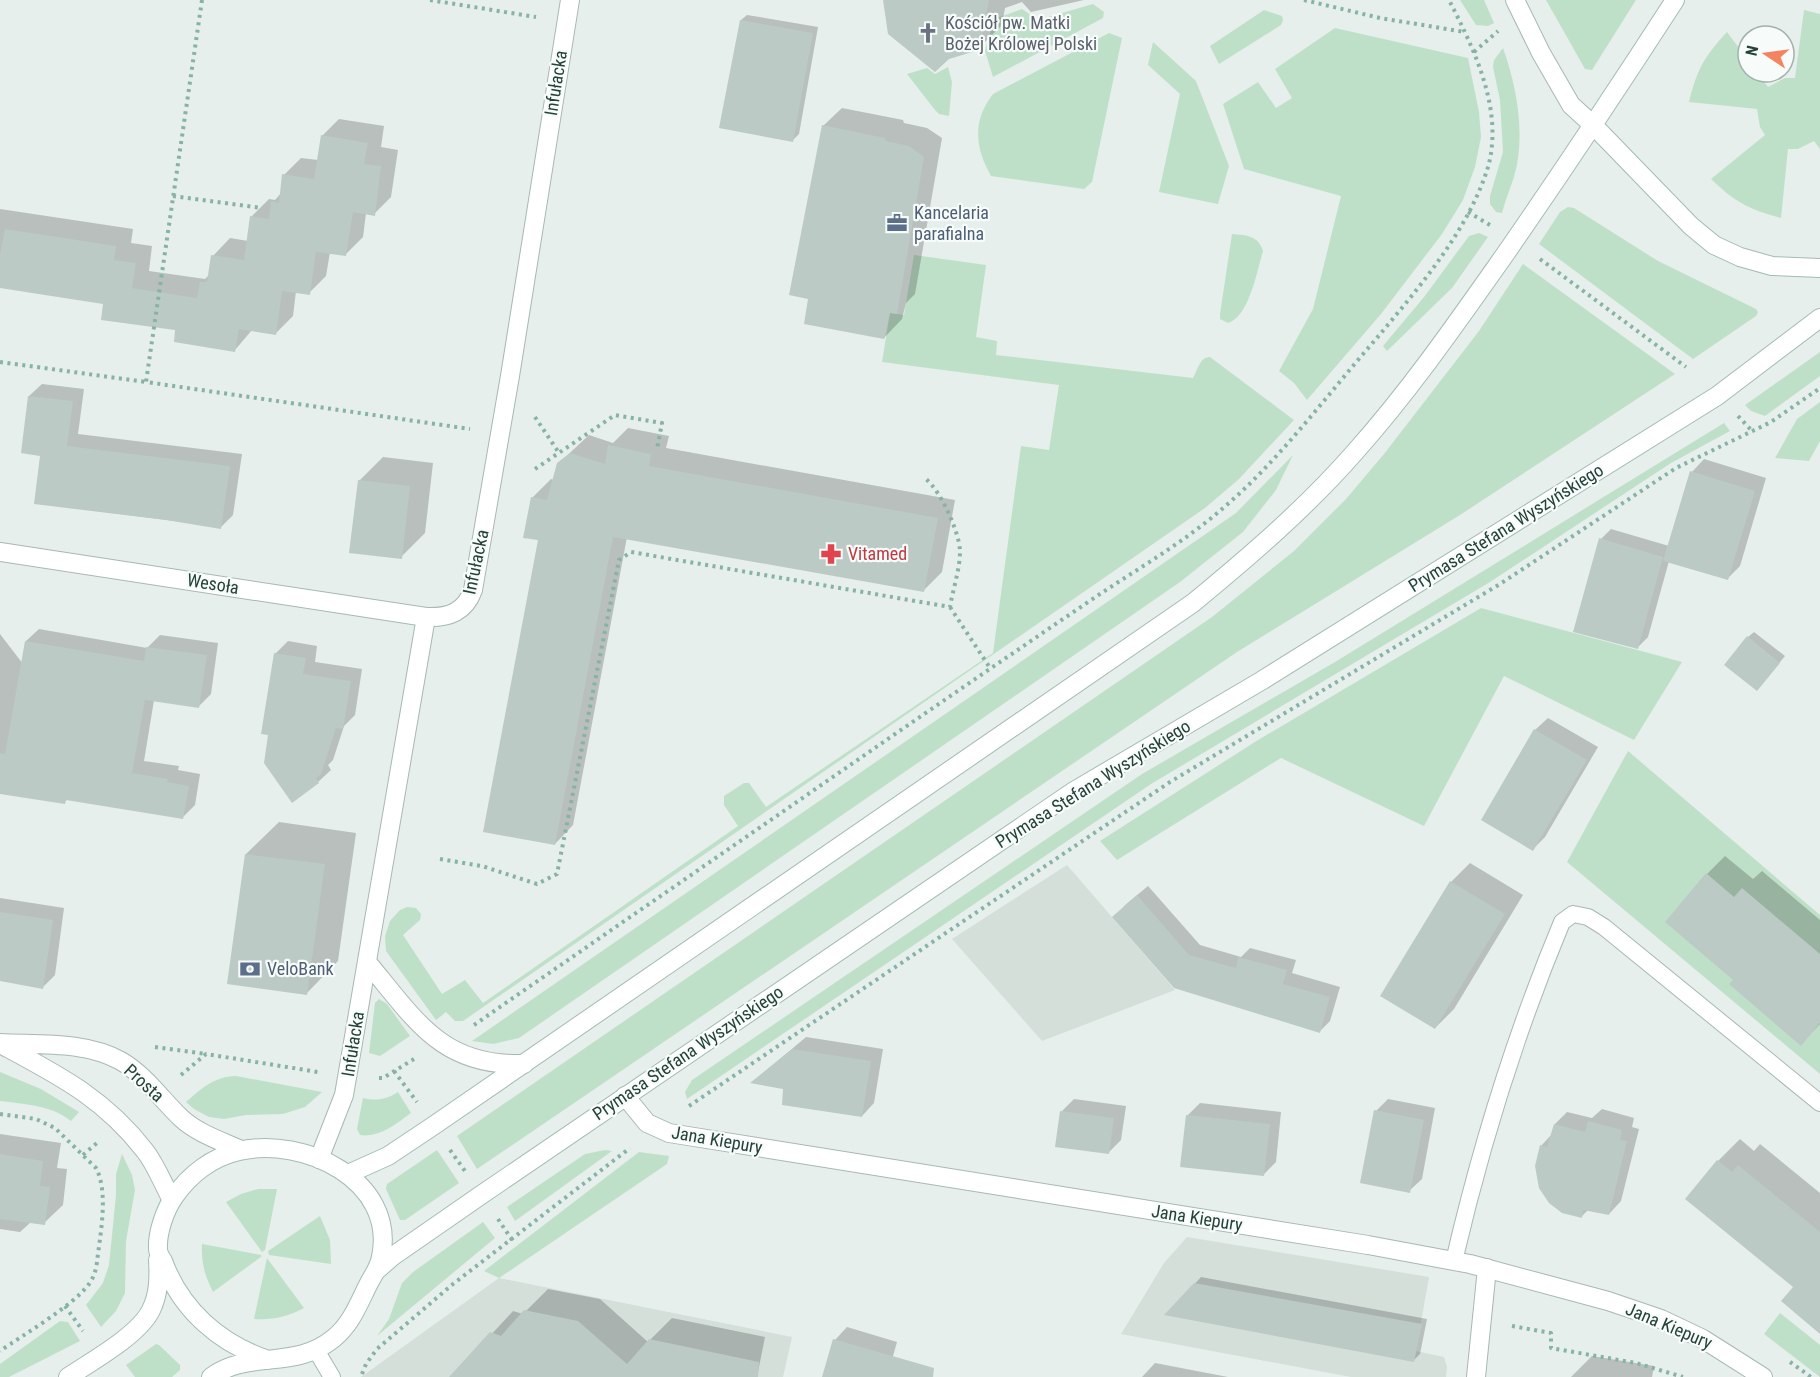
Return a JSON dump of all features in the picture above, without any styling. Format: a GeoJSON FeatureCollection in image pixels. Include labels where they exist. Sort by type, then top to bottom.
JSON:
{"type":"FeatureCollection","features":[{"type":"Feature","properties":{"kind":"main road","name":"Infułacka"},"geometry":{"type":"LineString","coordinates":[[319,1159],[344,1095],[426,616],[450,616],[461,610],[469,601],[473,590],[570,0]]}},
{"type":"Feature","properties":{"kind":"main road"},"geometry":{"type":"LineString","coordinates":[[1515,0],[1540,53],[1570,105],[1594,126],[1691,226],[1714,245],[1740,257],[1772,266],[1820,268]]}},
{"type":"Feature","properties":{"kind":"main road"},"geometry":{"type":"LineString","coordinates":[[348,1174],[388,1156],[524,1064],[1193,603],[1247,559],[1355,453],[1408,389],[1594,126],[1675,0]]}},
{"type":"Feature","properties":{"kind":"main road","name":"Prymasa Stefana Wyszyńskiego"},"geometry":{"type":"LineString","coordinates":[[378,1270],[413,1242],[625,1096],[1074,791],[1261,681],[1717,396],[1820,318]]}},
{"type":"Feature","properties":{"kind":"main road","name":"Wesoła"},"geometry":{"type":"LineString","coordinates":[[0,552],[426,616]]}},
{"type":"Feature","properties":{"kind":"main road"},"geometry":{"type":"LineString","coordinates":[[367,962],[423,1028],[439,1041],[461,1054],[482,1061],[524,1064]]}},
{"type":"Feature","properties":{"kind":"main road","name":"Prosta"},"geometry":{"type":"LineString","coordinates":[[0,1043],[70,1046],[111,1056],[132,1068],[190,1125],[241,1150]]}},
{"type":"Feature","properties":{"kind":"main road","name":"Prosta"},"geometry":{"type":"LineString","coordinates":[[0,1043],[82,1089],[106,1108],[146,1152],[172,1200]]}},
{"type":"Feature","properties":{"kind":"main road","name":"Jana Kiepury"},"geometry":{"type":"LineString","coordinates":[[625,1096],[647,1123],[656,1128],[685,1136],[1356,1243],[1487,1268],[1608,1301],[1661,1320],[1703,1339],[1763,1377]]}},
{"type":"Feature","properties":{"kind":"main road"},"geometry":{"type":"LineString","coordinates":[[68,1377],[134,1331],[152,1310],[159,1283],[158,1249],[162,1224],[172,1200],[197,1172],[217,1158],[241,1150],[281,1149],[319,1159],[348,1174],[367,1193],[379,1217],[383,1244],[378,1270],[371,1278],[352,1318],[336,1336],[316,1350],[300,1356],[232,1365],[211,1377]]}},
{"type":"Feature","properties":{"kind":"main road"},"geometry":{"type":"LineString","coordinates":[[158,1249],[177,1291],[191,1310],[226,1340],[246,1352],[268,1360]]}},
{"type":"Feature","properties":{"kind":"main road"},"geometry":{"type":"LineString","coordinates":[[1476,1377],[1487,1268]]}},
{"type":"Feature","properties":{"kind":"lane"},"geometry":{"type":"LineString","coordinates":[[1454,1261],[1512,1052],[1530,1000],[1562,922],[1573,914],[1588,917],[1604,927],[1820,1103]]}},
{"type":"Feature","properties":{"kind":"lane"},"geometry":{"type":"LineString","coordinates":[[316,1350],[332,1377]]}},
{"type":"Feature","properties":{"kind":"path"},"geometry":{"type":"LineString","coordinates":[[146,382],[202,0]]}},
{"type":"Feature","properties":{"kind":"path"},"geometry":{"type":"LineString","coordinates":[[430,0],[566,22]]}},
{"type":"Feature","properties":{"kind":"path"},"geometry":{"type":"LineString","coordinates":[[1304,0],[1380,18],[1466,33]]}},
{"type":"Feature","properties":{"kind":"path"},"geometry":{"type":"LineString","coordinates":[[469,1029],[990,668],[1178,542],[1220,511],[1257,477],[1421,285],[1449,246],[1488,168],[1492,132],[1484,82],[1466,33],[1449,0]]}},
{"type":"Feature","properties":{"kind":"path"},"geometry":{"type":"LineString","coordinates":[[1474,52],[1498,31]]}},
{"type":"Feature","properties":{"kind":"path"},"geometry":{"type":"LineString","coordinates":[[173,196],[262,208]]}},
{"type":"Feature","properties":{"kind":"path"},"geometry":{"type":"LineString","coordinates":[[1468,212],[1494,227]]}},
{"type":"Feature","properties":{"kind":"path"},"geometry":{"type":"LineString","coordinates":[[1533,254],[1686,367]]}},
{"type":"Feature","properties":{"kind":"path"},"geometry":{"type":"LineString","coordinates":[[0,362],[500,434]]}},
{"type":"Feature","properties":{"kind":"path"},"geometry":{"type":"LineString","coordinates":[[361,1377],[366,1364],[377,1349],[453,1284],[656,1128],[1170,782],[1500,584],[1676,468],[1771,422],[1820,389]]}},
{"type":"Feature","properties":{"kind":"path"},"geometry":{"type":"LineString","coordinates":[[1734,412],[1752,430]]}},
{"type":"Feature","properties":{"kind":"path"},"geometry":{"type":"LineString","coordinates":[[535,469],[615,414],[662,423],[657,449]]}},
{"type":"Feature","properties":{"kind":"path"},"geometry":{"type":"LineString","coordinates":[[926,479],[938,494],[960,544],[950,607],[990,668]]}},
{"type":"Feature","properties":{"kind":"path"},"geometry":{"type":"LineString","coordinates":[[440,859],[482,866],[537,884],[557,874],[619,560],[631,552],[950,607]]}},
{"type":"Feature","properties":{"kind":"path"},"geometry":{"type":"LineString","coordinates":[[178,1077],[206,1054],[326,1073]]}},
{"type":"Feature","properties":{"kind":"path"},"geometry":{"type":"LineString","coordinates":[[372,1078],[383,1078],[418,1056]]}},
{"type":"Feature","properties":{"kind":"path"},"geometry":{"type":"LineString","coordinates":[[394,1071],[420,1106]]}},
{"type":"Feature","properties":{"kind":"path"},"geometry":{"type":"LineString","coordinates":[[0,1114],[45,1122],[55,1128],[96,1168],[103,1185],[98,1262],[89,1284],[65,1306],[0,1351]]}},
{"type":"Feature","properties":{"kind":"path"},"geometry":{"type":"LineString","coordinates":[[83,1155],[105,1136]]}},
{"type":"Feature","properties":{"kind":"path"},"geometry":{"type":"LineString","coordinates":[[448,1147],[467,1174]]}},
{"type":"Feature","properties":{"kind":"path"},"geometry":{"type":"LineString","coordinates":[[494,1213],[512,1240]]}},
{"type":"Feature","properties":{"kind":"path"},"geometry":{"type":"LineString","coordinates":[[65,1306],[87,1336]]}},
{"type":"Feature","properties":{"kind":"path"},"geometry":{"type":"LineString","coordinates":[[1481,1321],[1551,1333],[1551,1348],[1636,1363],[1683,1377]]}},
{"type":"Feature","properties":{"kind":"shaded area"},"geometry":{"type":"Polygon","coordinates":[[[1067,865],[1175,990],[1042,1041],[952,939],[1067,865]]]}},
{"type":"Feature","properties":{"kind":"shaded area"},"geometry":{"type":"Polygon","coordinates":[[[1187,1237],[1429,1277],[1416,1351],[1444,1357],[1447,1367],[1446,1377],[1351,1377],[1121,1334],[1164,1263],[1187,1237]]]}},
{"type":"Feature","properties":{"kind":"shaded area"},"geometry":{"type":"Polygon","coordinates":[[[499,1278],[792,1337],[783,1377],[361,1377],[499,1278]]]}},
{"type":"Feature","properties":{"kind":"green space"},"geometry":{"type":"Polygon","coordinates":[[[1460,0],[1484,0],[1494,23],[1488,26],[1476,25],[1460,0]]]}},
{"type":"Feature","properties":{"kind":"green space"},"geometry":{"type":"Polygon","coordinates":[[[1546,0],[1636,0],[1592,70],[1585,69],[1546,0]]]}},
{"type":"Feature","properties":{"kind":"green space"},"geometry":{"type":"Polygon","coordinates":[[[1093,4],[1104,12],[1103,18],[993,77],[985,51],[994,19],[1022,9],[1038,20],[1093,4]]]}},
{"type":"Feature","properties":{"kind":"green space"},"geometry":{"type":"Polygon","coordinates":[[[1264,10],[1282,16],[1281,25],[1219,64],[1210,46],[1264,10]]]}},
{"type":"Feature","properties":{"kind":"green space"},"geometry":{"type":"Polygon","coordinates":[[[1804,10],[1820,14],[1820,149],[1814,141],[1798,149],[1788,149],[1781,218],[1743,204],[1727,194],[1711,179],[1765,135],[1760,127],[1757,109],[1689,102],[1702,64],[1727,32],[1736,44],[1736,84],[1766,84],[1768,87],[1774,84],[1796,84],[1804,10]]]}},
{"type":"Feature","properties":{"kind":"green space"},"geometry":{"type":"Polygon","coordinates":[[[1335,28],[1468,58],[1479,112],[1481,137],[1475,167],[1463,200],[1442,234],[1381,314],[1307,400],[1294,383],[1279,371],[1313,309],[1341,196],[1244,169],[1223,104],[1258,82],[1276,108],[1292,98],[1275,69],[1335,28]]]}},
{"type":"Feature","properties":{"kind":"green space"},"geometry":{"type":"Polygon","coordinates":[[[1109,33],[1122,38],[1092,182],[1084,189],[991,176],[982,155],[978,135],[982,114],[993,94],[1109,33]]]}},
{"type":"Feature","properties":{"kind":"green space"},"geometry":{"type":"Polygon","coordinates":[[[1153,42],[1196,81],[1229,166],[1218,204],[1159,192],[1180,94],[1148,65],[1153,42]]]}},
{"type":"Feature","properties":{"kind":"green space"},"geometry":{"type":"Polygon","coordinates":[[[1503,48],[1516,95],[1519,145],[1514,177],[1502,213],[1496,212],[1490,204],[1490,196],[1503,152],[1500,100],[1493,67],[1494,60],[1503,48]]]}},
{"type":"Feature","properties":{"kind":"green space"},"geometry":{"type":"Polygon","coordinates":[[[948,67],[952,82],[949,116],[939,114],[935,110],[907,74],[927,68],[935,74],[948,67]]]}},
{"type":"Feature","properties":{"kind":"green space"},"geometry":{"type":"Polygon","coordinates":[[[1568,207],[1574,208],[1658,261],[1756,309],[1758,312],[1756,316],[1693,359],[1539,244],[1560,212],[1568,207]]]}},
{"type":"Feature","properties":{"kind":"green space"},"geometry":{"type":"Polygon","coordinates":[[[1479,233],[1488,237],[1452,288],[1387,351],[1383,346],[1424,297],[1469,236],[1479,233]]]}},
{"type":"Feature","properties":{"kind":"green space"},"geometry":{"type":"Polygon","coordinates":[[[1232,234],[1255,239],[1263,251],[1247,303],[1235,319],[1228,323],[1220,319],[1220,314],[1232,234]]]}},
{"type":"Feature","properties":{"kind":"green space"},"geometry":{"type":"Polygon","coordinates":[[[914,255],[986,265],[976,337],[997,341],[996,355],[1193,378],[1202,361],[1210,357],[1294,420],[1239,479],[1205,508],[463,1021],[455,1021],[446,1012],[436,1020],[386,951],[385,936],[390,921],[400,910],[407,907],[416,908],[421,914],[420,920],[403,935],[442,994],[465,980],[483,1003],[738,826],[724,805],[724,796],[744,783],[749,783],[766,807],[993,653],[1021,446],[1049,450],[1059,385],[882,362],[890,313],[904,315],[914,255]]]}},
{"type":"Feature","properties":{"kind":"green space"},"geometry":{"type":"Polygon","coordinates":[[[1523,264],[1675,374],[1460,515],[1237,652],[477,1169],[457,1136],[1212,617],[1294,551],[1346,499],[1384,454],[1479,331],[1523,264]]]}},
{"type":"Feature","properties":{"kind":"green space"},"geometry":{"type":"Polygon","coordinates":[[[1820,352],[1820,376],[1765,416],[1751,411],[1745,405],[1820,352]]]}},
{"type":"Feature","properties":{"kind":"green space"},"geometry":{"type":"Polygon","coordinates":[[[1820,402],[1820,441],[1809,461],[1775,458],[1797,419],[1820,402]]]}},
{"type":"Feature","properties":{"kind":"green space"},"geometry":{"type":"Polygon","coordinates":[[[1724,423],[1730,431],[1671,463],[1490,582],[1151,784],[687,1099],[685,1092],[692,1080],[1142,774],[1335,662],[1724,423]]]}},
{"type":"Feature","properties":{"kind":"green space"},"geometry":{"type":"Polygon","coordinates":[[[1293,455],[1276,490],[1243,532],[1180,582],[519,1038],[493,1044],[472,1041],[1236,513],[1293,455]]]}},
{"type":"Feature","properties":{"kind":"green space"},"geometry":{"type":"Polygon","coordinates":[[[1481,608],[1682,662],[1634,740],[1504,676],[1424,826],[1281,758],[1117,860],[1100,841],[1258,740],[1481,608]]]}},
{"type":"Feature","properties":{"kind":"green space"},"geometry":{"type":"Polygon","coordinates":[[[1628,751],[1820,915],[1820,1074],[1567,862],[1628,751]]]}},
{"type":"Feature","properties":{"kind":"green space"},"geometry":{"type":"Polygon","coordinates":[[[379,999],[387,1004],[410,1036],[380,1056],[369,1053],[375,1003],[379,999]]]}},
{"type":"Feature","properties":{"kind":"green space"},"geometry":{"type":"Polygon","coordinates":[[[0,1072],[41,1089],[79,1112],[71,1121],[46,1108],[0,1101],[0,1072]]]}},
{"type":"Feature","properties":{"kind":"green space"},"geometry":{"type":"Polygon","coordinates":[[[236,1076],[322,1092],[305,1107],[283,1114],[246,1115],[224,1119],[209,1117],[186,1102],[214,1081],[236,1076]]]}},
{"type":"Feature","properties":{"kind":"green space"},"geometry":{"type":"Polygon","coordinates":[[[398,1092],[411,1113],[381,1132],[360,1135],[357,1129],[363,1098],[381,1099],[398,1092]]]}},
{"type":"Feature","properties":{"kind":"green space"},"geometry":{"type":"Polygon","coordinates":[[[437,1150],[459,1183],[405,1220],[400,1220],[386,1189],[387,1184],[437,1150]]]}},
{"type":"Feature","properties":{"kind":"green space"},"geometry":{"type":"Polygon","coordinates":[[[612,1151],[515,1221],[507,1207],[585,1154],[612,1151]]]}},
{"type":"Feature","properties":{"kind":"green space"},"geometry":{"type":"Polygon","coordinates":[[[639,1152],[669,1156],[667,1164],[499,1278],[484,1271],[639,1152]]]}},
{"type":"Feature","properties":{"kind":"green space"},"geometry":{"type":"Polygon","coordinates":[[[122,1154],[132,1175],[135,1190],[126,1241],[125,1293],[116,1311],[101,1327],[86,1305],[103,1283],[109,1265],[116,1174],[122,1154]]]}},
{"type":"Feature","properties":{"kind":"green space"},"geometry":{"type":"Polygon","coordinates":[[[258,1189],[277,1189],[265,1250],[262,1252],[226,1202],[258,1189]]]}},
{"type":"Feature","properties":{"kind":"green space"},"geometry":{"type":"Polygon","coordinates":[[[320,1216],[330,1240],[331,1264],[269,1255],[268,1251],[320,1216]]]}},
{"type":"Feature","properties":{"kind":"green space"},"geometry":{"type":"Polygon","coordinates":[[[483,1222],[495,1238],[377,1336],[389,1319],[402,1283],[413,1272],[483,1222]]]}},
{"type":"Feature","properties":{"kind":"green space"},"geometry":{"type":"Polygon","coordinates":[[[202,1244],[262,1256],[213,1292],[204,1269],[202,1244]]]}},
{"type":"Feature","properties":{"kind":"green space"},"geometry":{"type":"Polygon","coordinates":[[[267,1258],[304,1308],[280,1317],[254,1319],[267,1258]]]}},
{"type":"Feature","properties":{"kind":"green space"},"geometry":{"type":"Polygon","coordinates":[[[1780,1313],[1820,1345],[1820,1377],[1764,1334],[1780,1313]]]}},
{"type":"Feature","properties":{"kind":"green space"},"geometry":{"type":"Polygon","coordinates":[[[60,1321],[68,1322],[80,1341],[9,1377],[0,1377],[0,1364],[60,1321]]]}},
{"type":"Feature","properties":{"kind":"green space"},"geometry":{"type":"Polygon","coordinates":[[[156,1344],[180,1365],[180,1370],[172,1377],[135,1377],[126,1365],[156,1344]]]}},
{"type":"Feature","properties":{"kind":"building","name":"Kościół pw. Matki Bożej Królowej Polski"},"geometry":{"type":"Polygon","coordinates":[[[883,0],[989,0],[979,50],[949,59],[935,72],[888,34],[883,0]]]}},
{"type":"Feature","properties":{"kind":"building"},"geometry":{"type":"Polygon","coordinates":[[[740,20],[813,33],[793,142],[719,128],[740,20]]]}},
{"type":"Feature","properties":{"kind":"building"},"geometry":{"type":"Polygon","coordinates":[[[822,125],[885,138],[886,141],[909,146],[924,157],[897,314],[890,313],[884,339],[804,324],[808,299],[789,295],[822,125]]]}},
{"type":"Feature","properties":{"kind":"building"},"geometry":{"type":"Polygon","coordinates":[[[321,135],[368,143],[364,164],[381,166],[375,216],[353,212],[346,256],[316,252],[310,295],[282,291],[276,335],[239,329],[235,352],[174,342],[175,330],[101,320],[103,304],[0,288],[0,255],[5,229],[116,246],[114,260],[136,263],[132,288],[197,298],[200,282],[207,282],[211,255],[244,260],[250,216],[269,219],[271,201],[279,203],[282,174],[314,179],[321,135]]]}},
{"type":"Feature","properties":{"kind":"building"},"geometry":{"type":"Polygon","coordinates":[[[28,396],[73,401],[67,446],[230,466],[221,529],[34,504],[40,456],[21,453],[28,396]]]}},
{"type":"Feature","properties":{"kind":"building"},"geometry":{"type":"Polygon","coordinates":[[[608,445],[651,454],[649,466],[938,518],[924,592],[613,537],[555,845],[483,832],[538,540],[523,538],[531,497],[547,500],[557,463],[570,453],[605,464],[608,445]]]}},
{"type":"Feature","properties":{"kind":"building"},"geometry":{"type":"Polygon","coordinates":[[[1690,471],[1755,491],[1728,580],[1663,561],[1690,471]]]}},
{"type":"Feature","properties":{"kind":"building"},"geometry":{"type":"Polygon","coordinates":[[[358,480],[410,486],[402,559],[349,553],[358,480]]]}},
{"type":"Feature","properties":{"kind":"building"},"geometry":{"type":"Polygon","coordinates":[[[1599,538],[1663,557],[1638,649],[1573,632],[1599,538]]]}},
{"type":"Feature","properties":{"kind":"building"},"geometry":{"type":"Polygon","coordinates":[[[1747,636],[1780,663],[1757,691],[1724,665],[1747,636]]]}},
{"type":"Feature","properties":{"kind":"building"},"geometry":{"type":"Polygon","coordinates":[[[25,641],[144,661],[146,647],[207,655],[199,708],[145,700],[132,773],[168,779],[167,782],[189,786],[183,819],[66,800],[65,804],[0,794],[0,753],[5,754],[25,641]]]}},
{"type":"Feature","properties":{"kind":"building"},"geometry":{"type":"Polygon","coordinates":[[[274,653],[306,658],[303,674],[351,681],[343,729],[336,728],[321,774],[316,778],[319,783],[292,803],[264,763],[268,735],[261,734],[274,653]]]}},
{"type":"Feature","properties":{"kind":"building"},"geometry":{"type":"Polygon","coordinates":[[[1534,729],[1587,760],[1533,851],[1481,820],[1534,729]]]}},
{"type":"Feature","properties":{"kind":"building"},"geometry":{"type":"Polygon","coordinates":[[[245,854],[325,864],[307,995],[227,984],[245,854]]]}},
{"type":"Feature","properties":{"kind":"building"},"geometry":{"type":"Polygon","coordinates":[[[1706,873],[1734,897],[1742,888],[1820,954],[1820,1023],[1801,1046],[1729,984],[1733,980],[1665,922],[1706,873]]]}},
{"type":"Feature","properties":{"kind":"building"},"geometry":{"type":"Polygon","coordinates":[[[1450,881],[1505,914],[1435,1029],[1380,996],[1450,881]]]}},
{"type":"Feature","properties":{"kind":"building"},"geometry":{"type":"Polygon","coordinates":[[[1137,895],[1189,955],[1236,968],[1238,957],[1287,970],[1283,984],[1330,997],[1320,1033],[1174,988],[1112,917],[1137,895]]]}},
{"type":"Feature","properties":{"kind":"building"},"geometry":{"type":"Polygon","coordinates":[[[0,912],[53,920],[43,989],[0,981],[0,912]]]}},
{"type":"Feature","properties":{"kind":"building"},"geometry":{"type":"Polygon","coordinates":[[[792,1049],[871,1061],[862,1117],[782,1105],[783,1089],[750,1083],[792,1049]]]}},
{"type":"Feature","properties":{"kind":"building"},"geometry":{"type":"Polygon","coordinates":[[[1374,1110],[1424,1120],[1410,1193],[1360,1183],[1374,1110]]]}},
{"type":"Feature","properties":{"kind":"building"},"geometry":{"type":"Polygon","coordinates":[[[1060,1111],[1114,1118],[1109,1154],[1055,1147],[1060,1111]]]}},
{"type":"Feature","properties":{"kind":"building"},"geometry":{"type":"Polygon","coordinates":[[[1186,1115],[1270,1124],[1264,1176],[1180,1167],[1186,1115]]]}},
{"type":"Feature","properties":{"kind":"building"},"geometry":{"type":"Polygon","coordinates":[[[1588,1121],[1622,1130],[1620,1140],[1627,1141],[1609,1215],[1583,1210],[1582,1218],[1562,1213],[1549,1203],[1539,1188],[1535,1166],[1540,1145],[1547,1147],[1554,1124],[1585,1132],[1588,1121]]]}},
{"type":"Feature","properties":{"kind":"building"},"geometry":{"type":"Polygon","coordinates":[[[0,1154],[43,1161],[40,1186],[50,1187],[45,1225],[0,1219],[0,1154]]]}},
{"type":"Feature","properties":{"kind":"building"},"geometry":{"type":"Polygon","coordinates":[[[1717,1160],[1732,1172],[1738,1165],[1820,1232],[1820,1334],[1781,1301],[1793,1287],[1685,1199],[1717,1160]]]}},
{"type":"Feature","properties":{"kind":"building"},"geometry":{"type":"Polygon","coordinates":[[[1194,1283],[1422,1324],[1414,1362],[1164,1315],[1194,1283]]]}},
{"type":"Feature","properties":{"kind":"building"},"geometry":{"type":"Polygon","coordinates":[[[524,1310],[578,1321],[627,1364],[649,1339],[759,1362],[758,1377],[449,1377],[490,1332],[501,1336],[524,1310]]]}},
{"type":"Feature","properties":{"kind":"building"},"geometry":{"type":"Polygon","coordinates":[[[833,1339],[934,1368],[933,1377],[822,1377],[833,1339]]]}},
{"type":"Feature","properties":{"kind":"place","name":"Kościół pw. Matki Bożej Królowej Polski"},"geometry":{"type":"Point","coordinates":[928,33]}},
{"type":"Feature","properties":{"kind":"place","name":"Kancelaria parafialna"},"geometry":{"type":"Point","coordinates":[897,223]}},
{"type":"Feature","properties":{"kind":"place","name":"Vitamed"},"geometry":{"type":"Point","coordinates":[831,554]}},
{"type":"Feature","properties":{"kind":"place","name":"VeloBank"},"geometry":{"type":"Point","coordinates":[250,969]}}]}
